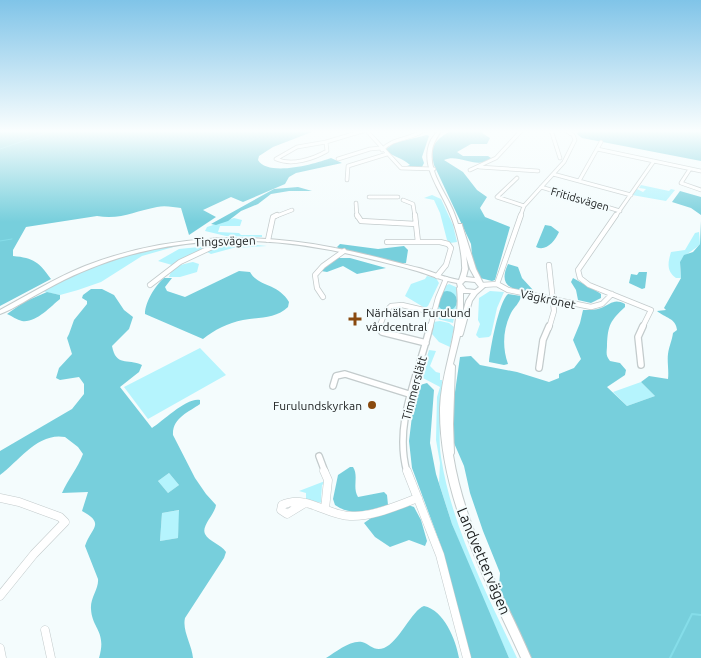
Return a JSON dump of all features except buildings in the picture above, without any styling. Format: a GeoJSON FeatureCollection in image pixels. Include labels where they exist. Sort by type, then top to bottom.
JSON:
{"type":"FeatureCollection","features":[{"type":"Feature","properties":{"kind":"street"},"geometry":{"type":"LineString","coordinates":[[282,161],[295,161]]}},
{"type":"Feature","properties":{"kind":"street"},"geometry":{"type":"LineString","coordinates":[[347,180],[348,166],[365,161]]}},
{"type":"Feature","properties":{"kind":"street"},"geometry":{"type":"LineString","coordinates":[[394,161],[402,168],[432,169]]}},
{"type":"Feature","properties":{"kind":"street","name":"Landvettervägen"},"geometry":{"type":"LineString","coordinates":[[431,161],[432,169],[457,226],[466,272],[460,283],[461,308],[445,389],[445,437],[457,496],[467,525],[526,658]]}},
{"type":"Feature","properties":{"kind":"street"},"geometry":{"type":"LineString","coordinates":[[470,170],[489,161]]}},
{"type":"Feature","properties":{"kind":"street"},"geometry":{"type":"LineString","coordinates":[[497,284],[524,206],[565,161]]}},
{"type":"Feature","properties":{"kind":"street"},"geometry":{"type":"LineString","coordinates":[[579,181],[591,161]]}},
{"type":"Feature","properties":{"kind":"street"},"geometry":{"type":"LineString","coordinates":[[641,365],[642,360],[638,338],[651,310],[584,282],[578,275],[578,270],[654,161],[701,171]]}},
{"type":"Feature","properties":{"kind":"street"},"geometry":{"type":"LineString","coordinates":[[478,167],[538,171]]}},
{"type":"Feature","properties":{"kind":"street","name":"Landvettervägen"},"geometry":{"type":"LineString","coordinates":[[432,169],[459,222],[467,244],[472,270],[481,283]]}},
{"type":"Feature","properties":{"kind":"street"},"geometry":{"type":"LineString","coordinates":[[690,169],[681,184],[701,190]]}},
{"type":"Feature","properties":{"kind":"street"},"geometry":{"type":"LineString","coordinates":[[553,174],[631,196]]}},
{"type":"Feature","properties":{"kind":"street"},"geometry":{"type":"LineString","coordinates":[[516,178],[497,197],[524,206]]}},
{"type":"Feature","properties":{"kind":"street","name":"Fritidsvägen"},"geometry":{"type":"LineString","coordinates":[[541,188],[620,211]]}},
{"type":"Feature","properties":{"kind":"street"},"geometry":{"type":"LineString","coordinates":[[369,197],[398,197],[398,200],[413,204],[418,242]]}},
{"type":"Feature","properties":{"kind":"street"},"geometry":{"type":"LineString","coordinates":[[356,203],[356,216],[361,221],[414,223]]}},
{"type":"Feature","properties":{"kind":"street"},"geometry":{"type":"LineString","coordinates":[[268,240],[274,217],[292,210]]}},
{"type":"Feature","properties":{"kind":"street"},"geometry":{"type":"LineString","coordinates":[[150,285],[180,262],[212,247],[215,240]]}},
{"type":"Feature","properties":{"kind":"street","name":"Tingsvägen"},"geometry":{"type":"LineString","coordinates":[[0,312],[61,280],[109,260],[159,247],[215,240],[268,240],[344,251],[460,283]]}},
{"type":"Feature","properties":{"kind":"street"},"geometry":{"type":"LineString","coordinates":[[386,242],[443,242],[450,247],[448,260],[437,276]]}},
{"type":"Feature","properties":{"kind":"street"},"geometry":{"type":"LineString","coordinates":[[323,297],[313,284],[314,276],[319,269],[344,251]]}},
{"type":"Feature","properties":{"kind":"street"},"geometry":{"type":"LineString","coordinates":[[539,368],[543,340],[554,316],[549,265]]}},
{"type":"Feature","properties":{"kind":"street"},"geometry":{"type":"LineString","coordinates":[[471,278],[481,283],[480,290],[474,292],[466,291],[460,283],[471,278]]}},
{"type":"Feature","properties":{"kind":"street","name":"Timmerslätt"},"geometry":{"type":"LineString","coordinates":[[446,279],[432,312],[426,343],[402,434],[408,477],[434,538],[454,601],[466,658]]}},
{"type":"Feature","properties":{"kind":"street","name":"Vägkrönet"},"geometry":{"type":"LineString","coordinates":[[481,283],[497,284],[508,290],[596,307],[612,294]]}},
{"type":"Feature","properties":{"kind":"street","name":"Landvettervägen"},"geometry":{"type":"LineString","coordinates":[[450,462],[449,424],[452,367],[468,301],[474,292]]}},
{"type":"Feature","properties":{"kind":"street"},"geometry":{"type":"LineString","coordinates":[[426,343],[382,332],[378,327],[388,308],[393,306],[401,305],[432,312]]}},
{"type":"Feature","properties":{"kind":"street"},"geometry":{"type":"LineString","coordinates":[[333,386],[336,376],[344,374],[412,395]]}},
{"type":"Feature","properties":{"kind":"street"},"geometry":{"type":"LineString","coordinates":[[320,456],[328,480],[326,509]]}},
{"type":"Feature","properties":{"kind":"street"},"geometry":{"type":"LineString","coordinates":[[0,498],[19,502],[60,517],[65,522],[34,554],[0,596]]}},
{"type":"Feature","properties":{"kind":"street"},"geometry":{"type":"LineString","coordinates":[[305,503],[346,516],[361,516],[418,498]]}},
{"type":"Feature","properties":{"kind":"street"},"geometry":{"type":"LineString","coordinates":[[46,630],[51,658]]}},
{"type":"Feature","properties":{"kind":"street"},"geometry":{"type":"LineString","coordinates":[[0,648],[2,658]]}},
{"type":"Feature","properties":{"kind":"shaded area"},"geometry":{"type":"Polygon","coordinates":[[[0,161],[259,161],[263,165],[271,168],[292,168],[322,161],[337,161],[342,163],[296,173],[289,177],[285,184],[243,202],[231,197],[203,210],[216,217],[189,235],[181,208],[166,206],[121,216],[97,216],[26,227],[13,250],[13,256],[35,262],[51,279],[0,306],[0,161]]]}},
{"type":"Feature","properties":{"kind":"shaded area"},"geometry":{"type":"Polygon","coordinates":[[[404,161],[423,161],[424,163],[422,167],[404,167],[410,165],[404,161]]]}},
{"type":"Feature","properties":{"kind":"shaded area"},"geometry":{"type":"Polygon","coordinates":[[[433,161],[445,161],[463,172],[477,190],[487,197],[480,208],[485,217],[510,227],[495,280],[480,278],[473,266],[471,244],[433,161]]]}},
{"type":"Feature","properties":{"kind":"shaded area"},"geometry":{"type":"Polygon","coordinates":[[[466,161],[488,161],[480,163],[466,161]]]}},
{"type":"Feature","properties":{"kind":"shaded area"},"geometry":{"type":"Polygon","coordinates":[[[641,185],[669,191],[671,189],[675,190],[666,201],[632,195],[637,189],[643,192],[646,189],[639,188],[641,185]]]}},
{"type":"Feature","properties":{"kind":"shaded area"},"geometry":{"type":"Polygon","coordinates":[[[298,187],[312,191],[289,191],[271,194],[258,204],[241,211],[228,221],[216,225],[211,224],[274,189],[298,187]]]}},
{"type":"Feature","properties":{"kind":"shaded area"},"geometry":{"type":"Polygon","coordinates":[[[680,191],[701,197],[701,215],[691,208],[672,202],[680,191]]]}},
{"type":"Feature","properties":{"kind":"shaded area"},"geometry":{"type":"Polygon","coordinates":[[[432,195],[441,199],[453,225],[457,242],[450,243],[447,240],[440,213],[434,200],[424,198],[432,195]]]}},
{"type":"Feature","properties":{"kind":"shaded area"},"geometry":{"type":"Polygon","coordinates":[[[234,218],[242,220],[240,226],[220,226],[218,232],[262,235],[262,237],[226,236],[205,231],[207,227],[234,218]]]}},
{"type":"Feature","properties":{"kind":"shaded area"},"geometry":{"type":"Polygon","coordinates":[[[701,221],[701,658],[531,658],[499,587],[500,573],[483,531],[470,493],[464,466],[454,443],[454,399],[460,357],[471,356],[480,365],[517,372],[549,382],[559,378],[559,374],[574,368],[581,359],[573,340],[583,310],[599,309],[613,302],[618,302],[625,304],[625,307],[611,324],[608,333],[607,357],[610,361],[620,363],[626,370],[625,375],[607,387],[627,406],[655,396],[641,382],[649,376],[668,379],[668,351],[673,333],[677,330],[675,323],[657,311],[666,310],[664,308],[681,278],[680,262],[684,255],[693,252],[700,244],[701,221]]]}},
{"type":"Feature","properties":{"kind":"shaded area"},"geometry":{"type":"Polygon","coordinates":[[[545,225],[551,226],[559,232],[553,242],[547,247],[536,247],[545,225]]]}},
{"type":"Feature","properties":{"kind":"shaded area"},"geometry":{"type":"Polygon","coordinates":[[[699,232],[700,244],[682,259],[680,265],[681,278],[676,278],[669,269],[671,252],[685,250],[695,233],[699,232]]]}},
{"type":"Feature","properties":{"kind":"shaded area"},"geometry":{"type":"Polygon","coordinates":[[[223,242],[267,246],[233,248],[211,254],[207,252],[223,242]]]}},
{"type":"Feature","properties":{"kind":"shaded area"},"geometry":{"type":"Polygon","coordinates":[[[184,244],[142,256],[101,282],[78,290],[60,295],[41,291],[75,274],[110,260],[147,250],[184,244]]]}},
{"type":"Feature","properties":{"kind":"shaded area"},"geometry":{"type":"Polygon","coordinates":[[[340,244],[378,249],[404,246],[408,250],[406,263],[396,263],[339,249],[337,247],[340,244]]]}},
{"type":"Feature","properties":{"kind":"shaded area"},"geometry":{"type":"Polygon","coordinates":[[[209,246],[172,265],[158,261],[179,249],[209,246]]]}},
{"type":"Feature","properties":{"kind":"shaded area"},"geometry":{"type":"Polygon","coordinates":[[[337,258],[350,258],[386,268],[357,274],[343,266],[327,272],[321,271],[337,258]]]}},
{"type":"Feature","properties":{"kind":"shaded area"},"geometry":{"type":"Polygon","coordinates":[[[193,262],[199,264],[197,272],[180,277],[169,277],[175,268],[193,262]]]}},
{"type":"Feature","properties":{"kind":"shaded area"},"geometry":{"type":"Polygon","coordinates":[[[508,264],[518,267],[522,278],[533,290],[533,293],[514,289],[506,283],[505,272],[508,264]]]}},
{"type":"Feature","properties":{"kind":"shaded area"},"geometry":{"type":"Polygon","coordinates":[[[239,271],[250,272],[258,280],[279,291],[289,302],[288,307],[272,316],[243,320],[227,325],[203,339],[145,314],[151,294],[164,278],[172,278],[165,287],[167,291],[185,297],[239,271]]]}},
{"type":"Feature","properties":{"kind":"shaded area"},"geometry":{"type":"Polygon","coordinates":[[[639,272],[647,272],[645,288],[642,289],[629,283],[631,274],[637,275],[639,272]]]}},
{"type":"Feature","properties":{"kind":"shaded area"},"geometry":{"type":"Polygon","coordinates":[[[427,276],[436,278],[439,283],[428,306],[425,308],[405,296],[411,284],[425,279],[427,276]]]}},
{"type":"Feature","properties":{"kind":"shaded area"},"geometry":{"type":"Polygon","coordinates":[[[573,278],[601,294],[601,298],[591,303],[578,300],[576,290],[571,282],[573,278]]]}},
{"type":"Feature","properties":{"kind":"shaded area"},"geometry":{"type":"Polygon","coordinates":[[[449,284],[456,287],[458,296],[458,305],[453,323],[434,318],[445,286],[449,284]]]}},
{"type":"Feature","properties":{"kind":"shaded area"},"geometry":{"type":"Polygon","coordinates":[[[91,289],[102,289],[114,295],[124,310],[133,317],[129,329],[112,346],[116,357],[119,359],[142,365],[139,372],[120,387],[152,428],[182,406],[195,400],[200,400],[200,404],[178,420],[173,429],[173,435],[195,478],[216,505],[206,524],[205,534],[226,552],[185,618],[186,633],[193,658],[99,658],[101,642],[91,609],[98,579],[85,546],[95,527],[95,523],[89,515],[82,511],[88,492],[62,493],[83,454],[78,447],[65,437],[46,439],[29,449],[0,475],[0,451],[72,409],[84,394],[84,384],[79,377],[60,380],[56,378],[59,368],[72,354],[67,338],[74,320],[87,304],[87,301],[82,298],[91,289]],[[169,473],[158,481],[168,493],[179,485],[169,473]],[[179,510],[162,513],[160,541],[178,538],[179,510]]]}},
{"type":"Feature","properties":{"kind":"shaded area"},"geometry":{"type":"Polygon","coordinates":[[[447,291],[454,294],[457,301],[454,308],[447,311],[440,308],[437,301],[440,294],[447,291]]]}},
{"type":"Feature","properties":{"kind":"shaded area"},"geometry":{"type":"Polygon","coordinates":[[[490,291],[504,292],[497,308],[491,335],[479,338],[476,335],[480,324],[478,320],[479,298],[490,291]]]}},
{"type":"Feature","properties":{"kind":"shaded area"},"geometry":{"type":"Polygon","coordinates":[[[47,292],[60,295],[60,299],[38,317],[22,321],[7,314],[24,302],[47,292]]]}},
{"type":"Feature","properties":{"kind":"shaded area"},"geometry":{"type":"Polygon","coordinates":[[[508,294],[521,296],[506,325],[504,345],[508,364],[504,365],[489,362],[498,315],[508,294]]]}},
{"type":"Feature","properties":{"kind":"shaded area"},"geometry":{"type":"Polygon","coordinates":[[[433,322],[449,323],[454,327],[450,347],[439,342],[432,334],[433,322]]]}},
{"type":"Feature","properties":{"kind":"shaded area"},"geometry":{"type":"Polygon","coordinates":[[[200,348],[226,375],[148,419],[124,387],[200,348]]]}},
{"type":"Feature","properties":{"kind":"shaded area"},"geometry":{"type":"Polygon","coordinates":[[[429,350],[436,351],[430,366],[440,373],[440,380],[442,380],[440,447],[446,483],[453,509],[472,560],[517,658],[509,658],[471,572],[452,524],[439,483],[440,463],[436,440],[437,397],[440,387],[421,377],[429,350]]]}},
{"type":"Feature","properties":{"kind":"shaded area"},"geometry":{"type":"Polygon","coordinates":[[[641,382],[655,396],[627,406],[613,392],[641,382]]]}},
{"type":"Feature","properties":{"kind":"shaded area"},"geometry":{"type":"Polygon","coordinates":[[[427,383],[434,390],[430,443],[436,474],[452,524],[509,658],[471,658],[441,546],[412,468],[409,441],[412,416],[420,385],[427,383]]]}},
{"type":"Feature","properties":{"kind":"shaded area"},"geometry":{"type":"Polygon","coordinates":[[[353,467],[355,470],[356,493],[358,497],[384,492],[387,495],[388,505],[354,512],[341,509],[335,505],[333,499],[338,475],[353,467]]]}},
{"type":"Feature","properties":{"kind":"shaded area"},"geometry":{"type":"Polygon","coordinates":[[[169,473],[179,485],[168,493],[158,481],[169,473]]]}},
{"type":"Feature","properties":{"kind":"shaded area"},"geometry":{"type":"Polygon","coordinates":[[[325,481],[322,485],[321,500],[323,503],[306,500],[306,493],[299,491],[325,481]]]}},
{"type":"Feature","properties":{"kind":"shaded area"},"geometry":{"type":"Polygon","coordinates":[[[408,505],[414,507],[421,520],[427,541],[425,546],[409,540],[390,547],[375,537],[364,523],[374,516],[408,505]]]}},
{"type":"Feature","properties":{"kind":"shaded area"},"geometry":{"type":"Polygon","coordinates":[[[180,510],[178,538],[160,541],[162,513],[180,510]]]}},
{"type":"Feature","properties":{"kind":"shaded area"},"geometry":{"type":"Polygon","coordinates":[[[424,606],[437,613],[443,619],[452,635],[459,658],[326,658],[343,647],[357,642],[365,643],[377,649],[390,645],[415,613],[424,606]]]}},
{"type":"Feature","properties":{"kind":"waterway"},"geometry":{"type":"LineString","coordinates":[[0,241],[12,239]]}},
{"type":"Feature","properties":{"kind":"waterway"},"geometry":{"type":"LineString","coordinates":[[670,658],[692,614],[701,615]]}},
{"type":"Feature","properties":{"kind":"place","name":"Närhälsan Furulund vårdcentral"},"geometry":{"type":"Point","coordinates":[355,319]}},
{"type":"Feature","properties":{"kind":"place","name":"Furulundskyrkan"},"geometry":{"type":"Point","coordinates":[372,405]}}]}
